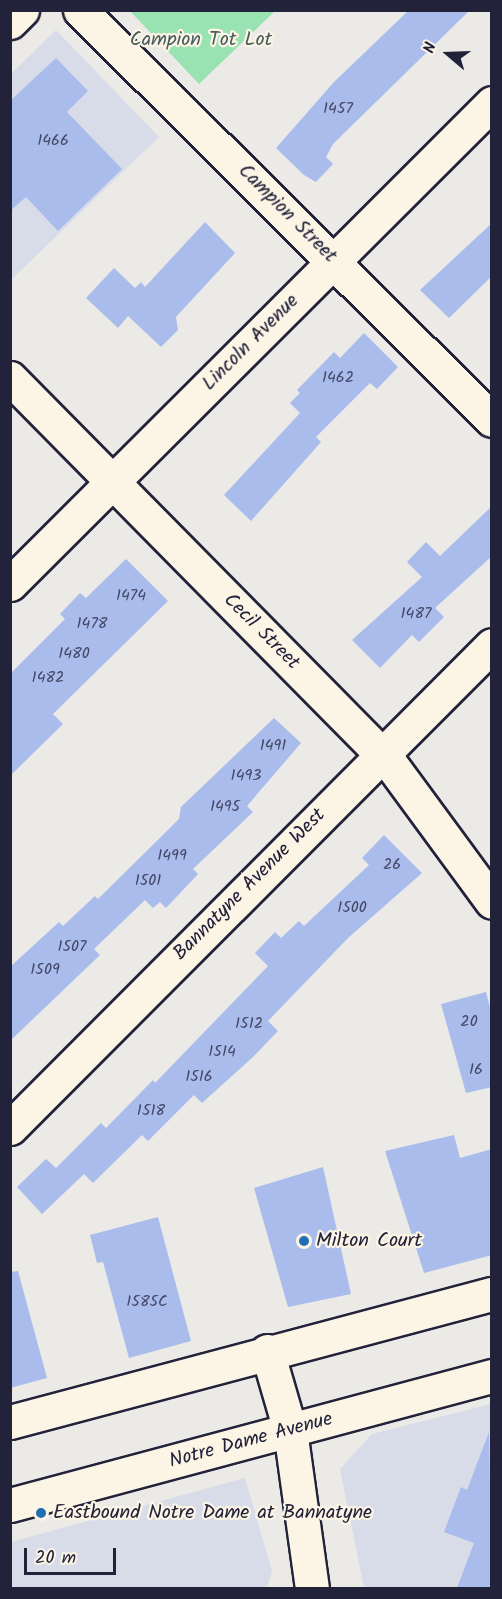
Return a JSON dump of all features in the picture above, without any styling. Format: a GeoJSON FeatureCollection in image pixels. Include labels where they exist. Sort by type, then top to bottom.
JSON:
{"type":"FeatureCollection","features":[{"type":"Feature","properties":{"kind":"street"},"geometry":{"type":"LineString","coordinates":[[10,22],[22,10]]}},
{"type":"Feature","properties":{"kind":"street","name":"Campion Street"},"geometry":{"type":"LineString","coordinates":[[80,10],[334,260],[492,420]]}},
{"type":"Feature","properties":{"kind":"street","name":"Lincoln Avenue"},"geometry":{"type":"LineString","coordinates":[[10,584],[492,103]]}},
{"type":"Feature","properties":{"kind":"street","name":"Cecil Street"},"geometry":{"type":"LineString","coordinates":[[10,378],[380,752],[492,902]]}},
{"type":"Feature","properties":{"kind":"street","name":"Bannatyne Avenue West"},"geometry":{"type":"LineString","coordinates":[[10,1128],[380,752],[492,645]]}},
{"type":"Feature","properties":{"kind":"street"},"geometry":{"type":"LineString","coordinates":[[10,1422],[492,1294]]}},
{"type":"Feature","properties":{"kind":"street"},"geometry":{"type":"LineString","coordinates":[[267,1352],[290,1430],[312,1588]]}},
{"type":"Feature","properties":{"kind":"street","name":"Notre Dame Avenue"},"geometry":{"type":"LineString","coordinates":[[10,1505],[492,1376]]}},
{"type":"Feature","properties":{"kind":"shaded area"},"geometry":{"type":"Polygon","coordinates":[[[56,30],[159,137],[11,280],[11,74],[56,30]]]}},
{"type":"Feature","properties":{"kind":"shaded area"},"geometry":{"type":"Polygon","coordinates":[[[491,1404],[491,1588],[364,1588],[340,1469],[372,1434],[491,1404]]]}},
{"type":"Feature","properties":{"kind":"shaded area"},"geometry":{"type":"Polygon","coordinates":[[[245,1478],[272,1571],[267,1588],[11,1588],[11,1542],[245,1478]]]}},
{"type":"Feature","properties":{"kind":"green space","name":"Campion Tot Lot"},"geometry":{"type":"Polygon","coordinates":[[[130,11],[275,11],[199,84],[130,11]]]}},
{"type":"Feature","properties":{"kind":"building"},"geometry":{"type":"Polygon","coordinates":[[[409,10],[470,10],[333,144],[326,157],[333,164],[316,182],[304,175],[276,148],[334,82],[409,10]]]}},
{"type":"Feature","properties":{"kind":"building"},"geometry":{"type":"Polygon","coordinates":[[[56,58],[88,91],[67,112],[122,169],[58,231],[26,197],[10,211],[10,101],[56,58]]]}},
{"type":"Feature","properties":{"kind":"building"},"geometry":{"type":"Polygon","coordinates":[[[205,222],[235,253],[176,317],[178,330],[161,347],[128,316],[118,328],[86,298],[114,268],[135,288],[141,282],[145,287],[205,222]]]}},
{"type":"Feature","properties":{"kind":"building"},"geometry":{"type":"Polygon","coordinates":[[[492,223],[492,276],[449,318],[420,290],[492,223]]]}},
{"type":"Feature","properties":{"kind":"building"},"geometry":{"type":"Polygon","coordinates":[[[364,333],[398,367],[377,389],[370,383],[316,437],[321,442],[251,521],[224,495],[300,413],[290,403],[300,393],[297,390],[334,352],[340,358],[364,333]]]}},
{"type":"Feature","properties":{"kind":"building"},"geometry":{"type":"Polygon","coordinates":[[[492,506],[492,556],[435,608],[444,617],[419,642],[412,635],[380,668],[352,640],[422,577],[407,562],[426,542],[440,556],[492,506]]]}},
{"type":"Feature","properties":{"kind":"building"},"geometry":{"type":"Polygon","coordinates":[[[126,559],[168,601],[53,714],[63,724],[10,776],[10,674],[65,619],[60,614],[80,593],[86,598],[126,559]]]}},
{"type":"Feature","properties":{"kind":"building"},"geometry":{"type":"Polygon","coordinates":[[[274,718],[301,743],[247,806],[253,812],[193,869],[198,874],[166,908],[160,902],[153,908],[145,900],[94,949],[100,955],[10,1041],[10,967],[59,922],[63,926],[95,896],[98,899],[179,819],[181,807],[274,718]]]}},
{"type":"Feature","properties":{"kind":"building"},"geometry":{"type":"Polygon","coordinates":[[[384,835],[422,873],[348,938],[268,1021],[278,1031],[202,1103],[194,1095],[148,1141],[142,1135],[93,1183],[84,1174],[42,1214],[17,1187],[46,1159],[56,1168],[101,1123],[106,1128],[153,1080],[155,1083],[268,966],[255,953],[275,932],[281,938],[299,921],[304,926],[369,865],[362,858],[384,835]]]}},
{"type":"Feature","properties":{"kind":"building"},"geometry":{"type":"Polygon","coordinates":[[[486,992],[492,1015],[492,1087],[466,1093],[441,1004],[486,992]]]}},
{"type":"Feature","properties":{"kind":"building","name":"Milton Court"},"geometry":{"type":"Polygon","coordinates":[[[454,1135],[460,1158],[492,1149],[492,1255],[424,1273],[385,1151],[454,1135]]]}},
{"type":"Feature","properties":{"kind":"building","name":"Milton Court"},"geometry":{"type":"Polygon","coordinates":[[[323,1167],[351,1294],[288,1307],[254,1188],[323,1167]]]}},
{"type":"Feature","properties":{"kind":"building"},"geometry":{"type":"Polygon","coordinates":[[[158,1217],[191,1341],[129,1358],[103,1262],[97,1263],[90,1235],[158,1217]]]}},
{"type":"Feature","properties":{"kind":"building"},"geometry":{"type":"Polygon","coordinates":[[[18,1271],[47,1378],[10,1388],[10,1272],[18,1271]]]}},
{"type":"Feature","properties":{"kind":"building"},"geometry":{"type":"Polygon","coordinates":[[[489,1432],[492,1588],[457,1588],[474,1543],[444,1532],[461,1487],[467,1490],[489,1432]]]}},
{"type":"Feature","properties":{"kind":"place","name":"Milton Court"},"geometry":{"type":"Point","coordinates":[304,1241]}},
{"type":"Feature","properties":{"kind":"place","name":"Eastbound Notre Dame at Bannatyne"},"geometry":{"type":"Point","coordinates":[41,1513]}}]}
